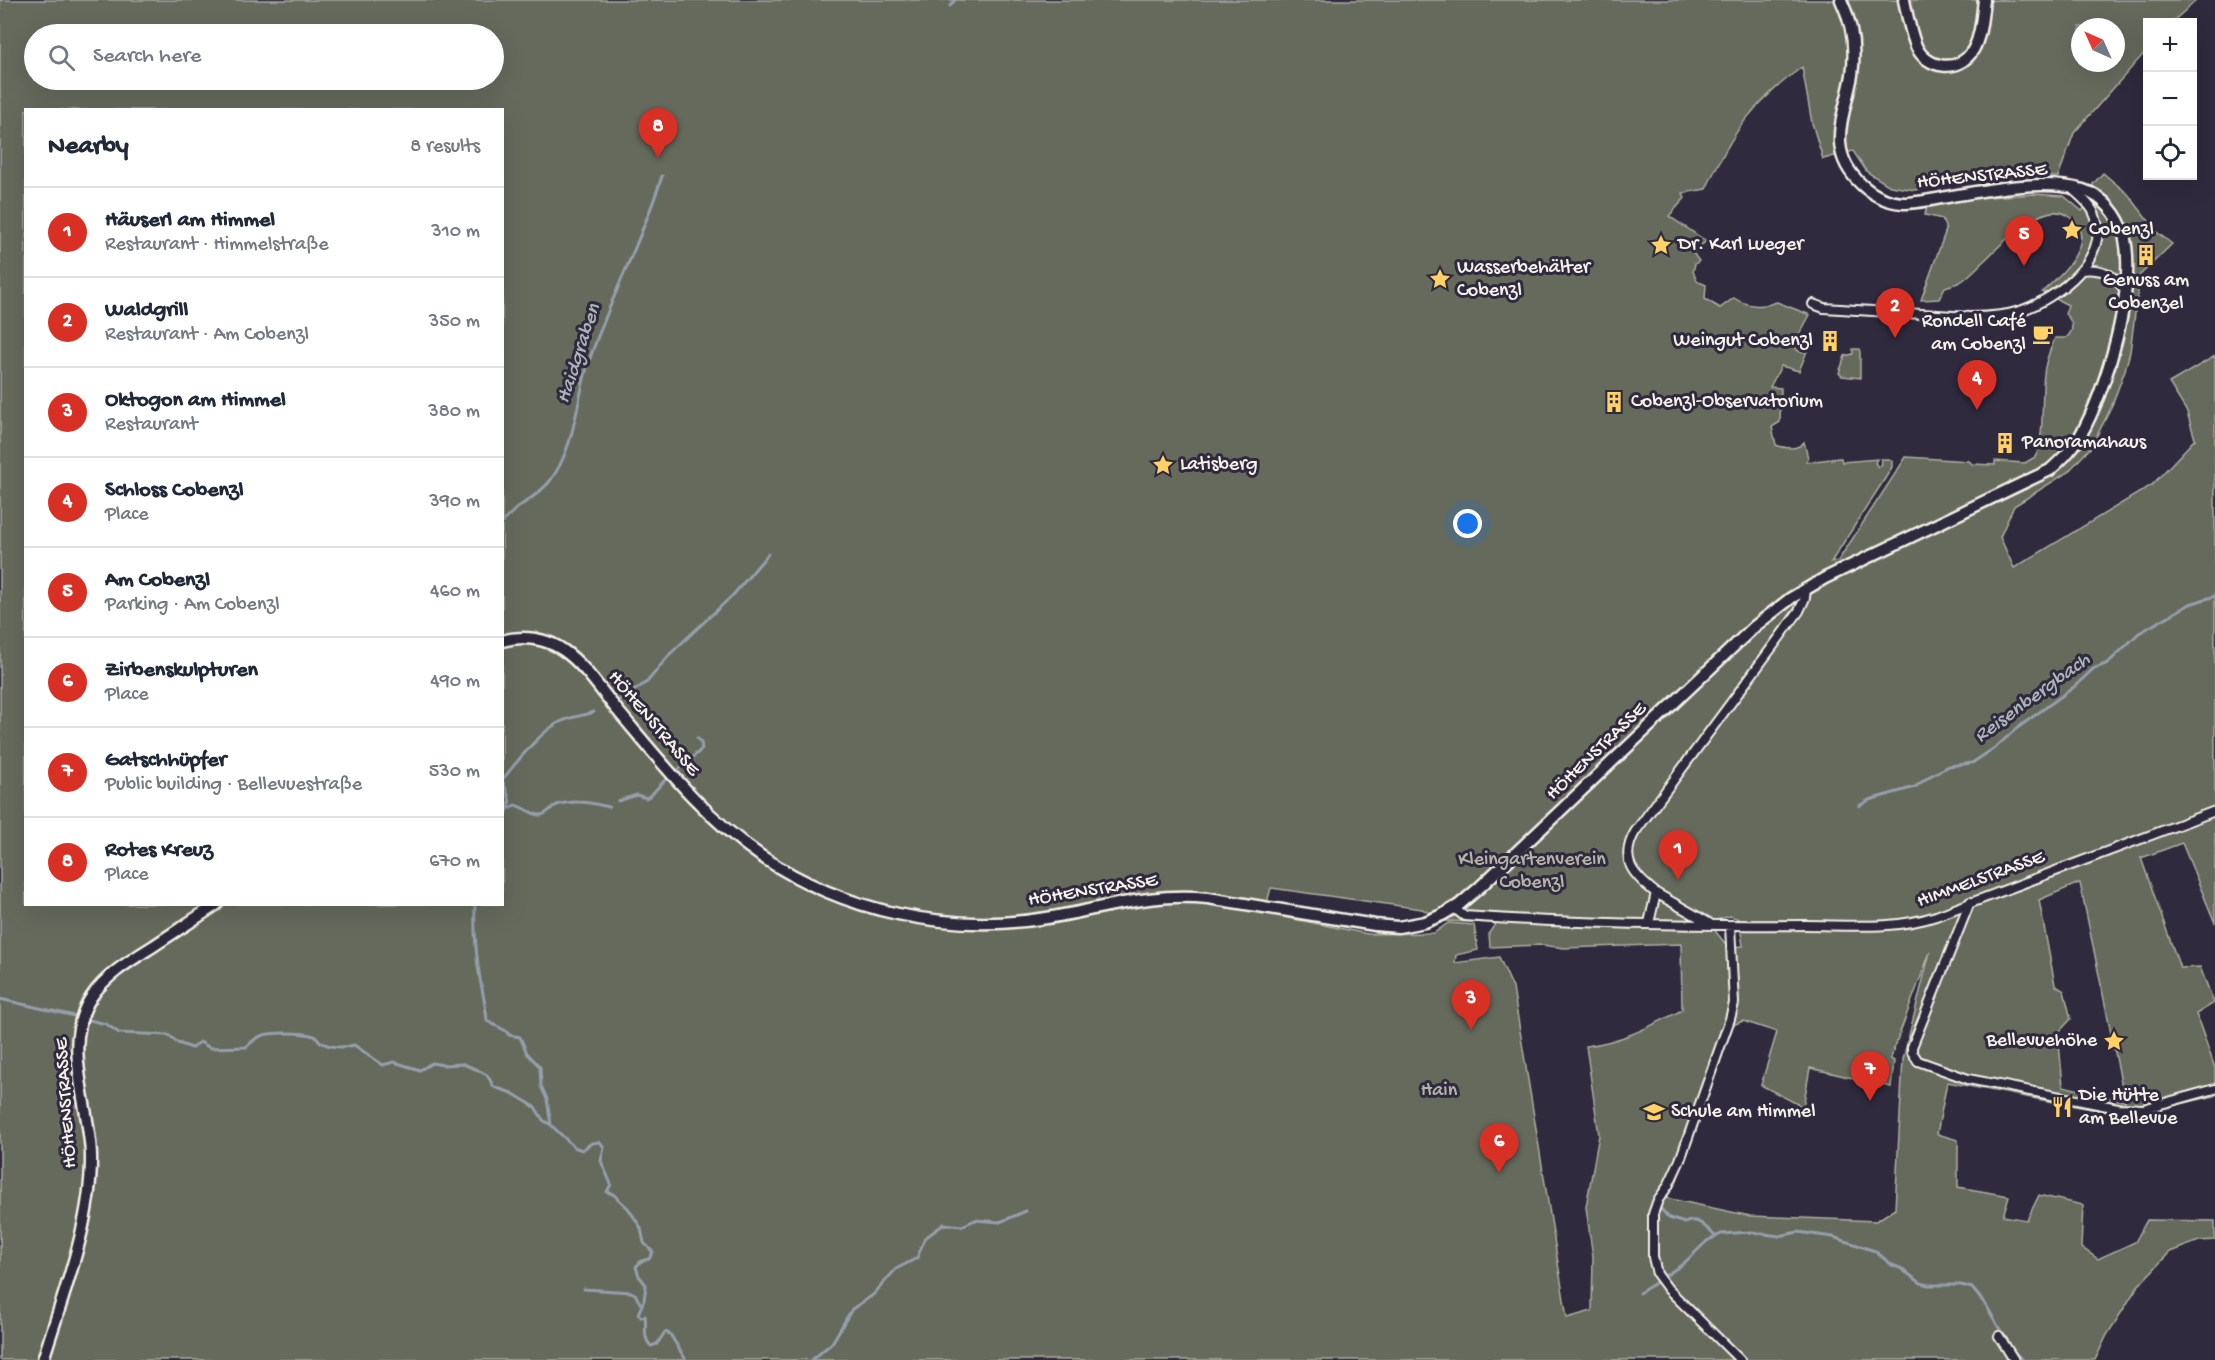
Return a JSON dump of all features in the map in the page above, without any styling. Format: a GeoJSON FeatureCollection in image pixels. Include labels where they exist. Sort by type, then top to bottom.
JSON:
{"type":"FeatureCollection","features":[{"type":"Feature","properties":{"kind":"street","name":"HÖHENSTRASSE"},"geometry":{"type":"LineString","coordinates":[[506,640],[538,640],[554,645],[567,653],[682,787],[719,823],[753,850],[804,881],[839,897],[874,908],[944,922],[1006,923],[1066,915],[1129,900],[1178,896],[1208,898],[1375,926],[1398,927],[1425,922],[1454,908],[1541,830],[1754,627],[1782,604],[1806,588],[2040,475],[2061,460],[2080,436],[2114,350],[2125,290],[2126,249],[2124,234],[2118,219],[2097,197],[2070,187],[2005,188],[1904,203],[1878,196],[1864,186],[1847,165],[1839,136],[1854,58],[1853,30],[1841,0]]}},
{"type":"Feature","properties":{"kind":"street"},"geometry":{"type":"LineString","coordinates":[[1904,0],[1916,47],[1933,64],[1947,66],[1964,60],[1973,50],[1984,0]]}},
{"type":"Feature","properties":{"kind":"street"},"geometry":{"type":"LineString","coordinates":[[1813,304],[1824,308],[1849,310],[1989,317],[2020,311],[2038,303],[2064,287],[2081,270],[2093,253],[2097,241],[2098,229],[2092,210],[2070,187]]}},
{"type":"Feature","properties":{"kind":"street"},"geometry":{"type":"LineString","coordinates":[[2081,270],[2094,269],[2108,272],[2125,290]]}},
{"type":"Feature","properties":{"kind":"street","name":"HIMMELSTRASSE"},"geometry":{"type":"LineString","coordinates":[[1713,924],[1656,893],[1640,879],[1629,864],[1627,853],[1629,842],[1799,610],[1806,598],[1806,588]]}},
{"type":"Feature","properties":{"kind":"street","name":"HIMMELSTRASSE"},"geometry":{"type":"LineString","coordinates":[[1454,908],[1464,916],[1648,924],[1730,926],[1906,924],[1920,921],[2215,811]]}},
{"type":"Feature","properties":{"kind":"street"},"geometry":{"type":"LineString","coordinates":[[1648,924],[1656,893]]}},
{"type":"Feature","properties":{"kind":"street"},"geometry":{"type":"LineString","coordinates":[[1970,902],[1923,1018],[1912,1052],[1918,1061],[1968,1079],[2118,1108],[2143,1110],[2215,1089]]}},
{"type":"Feature","properties":{"kind":"street","name":"HÖHENSTRASSE"},"geometry":{"type":"LineString","coordinates":[[43,1360],[79,1240],[90,1185],[91,1147],[77,1040],[81,1020],[91,997],[101,984],[121,967],[214,906]]}},
{"type":"Feature","properties":{"kind":"street"},"geometry":{"type":"LineString","coordinates":[[1730,926],[1734,1003],[1680,1160],[1653,1214],[1653,1257],[1657,1274],[1668,1289],[1740,1360]]}},
{"type":"Feature","properties":{"kind":"street"},"geometry":{"type":"LineString","coordinates":[[1999,1336],[2014,1360]]}},
{"type":"Feature","properties":{"kind":"green space"},"geometry":{"type":"Polygon","coordinates":[[[0,0],[2197,0],[2177,18],[2143,18],[2143,55],[2074,133],[2058,177],[2003,176],[1915,190],[1890,186],[1867,172],[1853,151],[1823,159],[1812,123],[1802,67],[1756,107],[1725,151],[1706,189],[1683,193],[1685,198],[1669,216],[1706,241],[1693,253],[1699,261],[1695,264],[1693,271],[1697,281],[1706,285],[1705,299],[1720,308],[1734,298],[1754,305],[1777,302],[1810,315],[1794,344],[1797,350],[1807,351],[1799,371],[1781,366],[1770,387],[1781,388],[1780,422],[1772,427],[1776,445],[1791,448],[1804,442],[1808,458],[1806,462],[1838,458],[1841,458],[1842,462],[1877,459],[1875,463],[1878,467],[1882,464],[1881,459],[1892,461],[1892,467],[1886,477],[1831,562],[1838,561],[1906,457],[1995,465],[1995,461],[2025,463],[2035,457],[2040,441],[2043,383],[2047,360],[2055,338],[2066,338],[2072,329],[2070,320],[2065,314],[2068,305],[2042,292],[2067,267],[2079,247],[2081,236],[2078,226],[2070,217],[2057,212],[2043,214],[2028,222],[1962,281],[1945,287],[1939,299],[1921,300],[1946,230],[1942,219],[1925,215],[1927,206],[1971,198],[2034,194],[2064,196],[2082,211],[2092,200],[2093,184],[2103,173],[2128,194],[2158,233],[2172,244],[2140,275],[2130,352],[2125,370],[2111,408],[2091,447],[2068,472],[2014,506],[2000,537],[2014,568],[2152,485],[2195,439],[2187,412],[2169,383],[2215,356],[2215,923],[2182,843],[2141,858],[2180,968],[2200,967],[2214,1003],[2196,1014],[2215,1068],[2215,1096],[2128,1116],[1947,1082],[1937,1134],[1958,1140],[1958,1187],[2009,1196],[2003,1216],[2027,1220],[2039,1195],[2083,1205],[2081,1247],[2098,1259],[2135,1242],[2147,1220],[2215,1221],[2215,1240],[2199,1241],[2170,1252],[2138,1286],[2107,1335],[2095,1360],[0,1360],[0,0]],[[2080,883],[2039,900],[2055,985],[2064,991],[2071,1019],[2058,1033],[2063,1086],[2125,1101],[2080,883]],[[1271,888],[1264,913],[1368,934],[1434,933],[1448,923],[1474,925],[1478,950],[1456,955],[1455,963],[1499,957],[1513,988],[1567,1318],[1592,1311],[1593,1258],[1586,1207],[1599,1135],[1586,1046],[1624,1037],[1682,1010],[1681,944],[1564,948],[1542,945],[1490,947],[1489,933],[1496,923],[1446,921],[1422,909],[1271,888]],[[1730,916],[1717,920],[1716,932],[1728,947],[1743,946],[1739,919],[1730,916]],[[1930,952],[1890,1059],[1894,1061],[1891,1087],[1810,1068],[1803,1107],[1761,1085],[1777,1032],[1743,1021],[1733,1025],[1676,1183],[1666,1198],[1750,1216],[1876,1221],[1895,1209],[1903,1059],[1930,952]]]}},
{"type":"Feature","properties":{"kind":"green space"},"geometry":{"type":"Polygon","coordinates":[[[1853,349],[1859,349],[1860,352],[1860,378],[1842,376],[1839,373],[1845,356],[1853,354],[1853,349]]]}},
{"type":"Feature","properties":{"kind":"waterway"},"geometry":{"type":"LineString","coordinates":[[950,6],[955,0]]}},
{"type":"Feature","properties":{"kind":"waterway","name":"Haidgraben"},"geometry":{"type":"LineString","coordinates":[[504,521],[545,487],[565,454],[588,364],[662,176]]}},
{"type":"Feature","properties":{"kind":"waterway"},"geometry":{"type":"LineString","coordinates":[[620,700],[647,682],[671,653],[733,595],[768,554]]}},
{"type":"Feature","properties":{"kind":"waterway","name":"Reisenbergbach"},"geometry":{"type":"LineString","coordinates":[[1859,806],[1869,800],[1915,787],[1949,766],[1972,763],[2074,687],[2093,669],[2108,663],[2139,633],[2190,604],[2215,596]]}},
{"type":"Feature","properties":{"kind":"waterway"},"geometry":{"type":"LineString","coordinates":[[504,778],[535,741],[550,728],[567,719],[594,712]]}},
{"type":"Feature","properties":{"kind":"waterway"},"geometry":{"type":"LineString","coordinates":[[678,770],[702,749],[697,738]]}},
{"type":"Feature","properties":{"kind":"waterway"},"geometry":{"type":"LineString","coordinates":[[618,801],[637,795],[646,798],[666,779]]}},
{"type":"Feature","properties":{"kind":"waterway"},"geometry":{"type":"LineString","coordinates":[[504,784],[510,800],[504,816]]}},
{"type":"Feature","properties":{"kind":"waterway"},"geometry":{"type":"LineString","coordinates":[[511,808],[515,805],[541,815],[557,805],[570,802],[609,807]]}},
{"type":"Feature","properties":{"kind":"waterway","name":"Haidgraben"},"geometry":{"type":"LineString","coordinates":[[475,906],[476,951],[487,1021],[509,1035],[520,1037],[527,1053],[540,1067],[541,1086],[547,1099],[551,1125]]}},
{"type":"Feature","properties":{"kind":"waterway"},"geometry":{"type":"LineString","coordinates":[[0,999],[79,1017]]}},
{"type":"Feature","properties":{"kind":"waterway"},"geometry":{"type":"LineString","coordinates":[[85,1019],[106,1024],[119,1033],[168,1035],[178,1043],[192,1048],[200,1042],[210,1048],[246,1047],[256,1038],[265,1035],[303,1034],[317,1037],[321,1042],[333,1046],[354,1045],[383,1065],[394,1062],[420,1070],[432,1063],[463,1064],[487,1075],[494,1087],[512,1093],[535,1107],[543,1120],[574,1147],[582,1150],[592,1143],[600,1142],[604,1147],[601,1161],[611,1184],[607,1192],[613,1194],[628,1208],[641,1228],[644,1243],[653,1252],[649,1259],[641,1261],[636,1267],[646,1285],[644,1300],[638,1314],[641,1317],[645,1316],[648,1343],[651,1346],[657,1344],[665,1332],[670,1334],[686,1360]]}},
{"type":"Feature","properties":{"kind":"waterway"},"geometry":{"type":"LineString","coordinates":[[1660,1208],[1669,1218],[1685,1223],[1698,1222],[1715,1236]]}},
{"type":"Feature","properties":{"kind":"waterway"},"geometry":{"type":"LineString","coordinates":[[812,1360],[832,1343],[852,1309],[873,1295],[896,1269],[917,1258],[925,1238],[944,1224],[962,1226],[975,1220],[1000,1222],[1026,1211]]}},
{"type":"Feature","properties":{"kind":"waterway"},"geometry":{"type":"LineString","coordinates":[[1662,1278],[1683,1264],[1707,1241],[1721,1234],[1751,1232],[1779,1236],[1798,1232],[1833,1237],[1875,1251],[1921,1283],[1961,1285],[1972,1288],[1986,1305],[2003,1335]]}},
{"type":"Feature","properties":{"kind":"waterway"},"geometry":{"type":"LineString","coordinates":[[1639,1293],[1657,1282]]}},
{"type":"Feature","properties":{"kind":"waterway"},"geometry":{"type":"LineString","coordinates":[[584,1289],[631,1292],[635,1294],[640,1303]]}},
{"type":"Feature","properties":{"kind":"waterway"},"geometry":{"type":"LineString","coordinates":[[2013,1351],[2023,1360]]}},
{"type":"Feature","properties":{"kind":"place","name":"Rotes Kreuz"},"geometry":{"type":"Point","coordinates":[658,158]}},
{"type":"Feature","properties":{"kind":"place","name":"Cobenzl"},"geometry":{"type":"Point","coordinates":[2072,230]}},
{"type":"Feature","properties":{"kind":"place","name":"Dr. Karl Lueger"},"geometry":{"type":"Point","coordinates":[1661,245]}},
{"type":"Feature","properties":{"kind":"place","name":"Genuss am Cobenzel"},"geometry":{"type":"Point","coordinates":[2146,255]}},
{"type":"Feature","properties":{"kind":"place","name":"Am Cobenzl"},"geometry":{"type":"Point","coordinates":[2024,266]}},
{"type":"Feature","properties":{"kind":"place","name":"Wasserbehälter Cobenzl"},"geometry":{"type":"Point","coordinates":[1440,279]}},
{"type":"Feature","properties":{"kind":"place","name":"Rondell Café am Cobenzl"},"geometry":{"type":"Point","coordinates":[2043,334]}},
{"type":"Feature","properties":{"kind":"place","name":"Waldgrill"},"geometry":{"type":"Point","coordinates":[1895,338]}},
{"type":"Feature","properties":{"kind":"place","name":"Weingut Cobenzl"},"geometry":{"type":"Point","coordinates":[1830,341]}},
{"type":"Feature","properties":{"kind":"place","name":"Cobenzl-Observatorium"},"geometry":{"type":"Point","coordinates":[1614,402]}},
{"type":"Feature","properties":{"kind":"place","name":"Schloss Cobenzl"},"geometry":{"type":"Point","coordinates":[1977,410]}},
{"type":"Feature","properties":{"kind":"place","name":"Panoramahaus"},"geometry":{"type":"Point","coordinates":[2005,443]}},
{"type":"Feature","properties":{"kind":"place","name":"Latisberg"},"geometry":{"type":"Point","coordinates":[1163,465]}},
{"type":"Feature","properties":{"kind":"place","name":"Häuserl am Himmel"},"geometry":{"type":"Point","coordinates":[1678,880]}},
{"type":"Feature","properties":{"kind":"place","name":"Oktogon am Himmel"},"geometry":{"type":"Point","coordinates":[1471,1030]}},
{"type":"Feature","properties":{"kind":"place","name":"Bellevuehöhe"},"geometry":{"type":"Point","coordinates":[2114,1041]}},
{"type":"Feature","properties":{"kind":"place","name":"Gatschhüpfer"},"geometry":{"type":"Point","coordinates":[1870,1101]}},
{"type":"Feature","properties":{"kind":"place","name":"Die Hütte am Bellevue"},"geometry":{"type":"Point","coordinates":[2062,1107]}},
{"type":"Feature","properties":{"kind":"place","name":"Schule am Himmel"},"geometry":{"type":"Point","coordinates":[1654,1112]}},
{"type":"Feature","properties":{"kind":"place","name":"Zirbenskulpturen"},"geometry":{"type":"Point","coordinates":[1499,1173]}},
{"type":"Feature","properties":{"kind":"park label","name":"Kleingartenverein Cobenzl"},"geometry":{"type":"Point","coordinates":[1532,872]}},
{"type":"Feature","properties":{"kind":"park label","name":"Hain"},"geometry":{"type":"Point","coordinates":[1439,1091]}}]}
